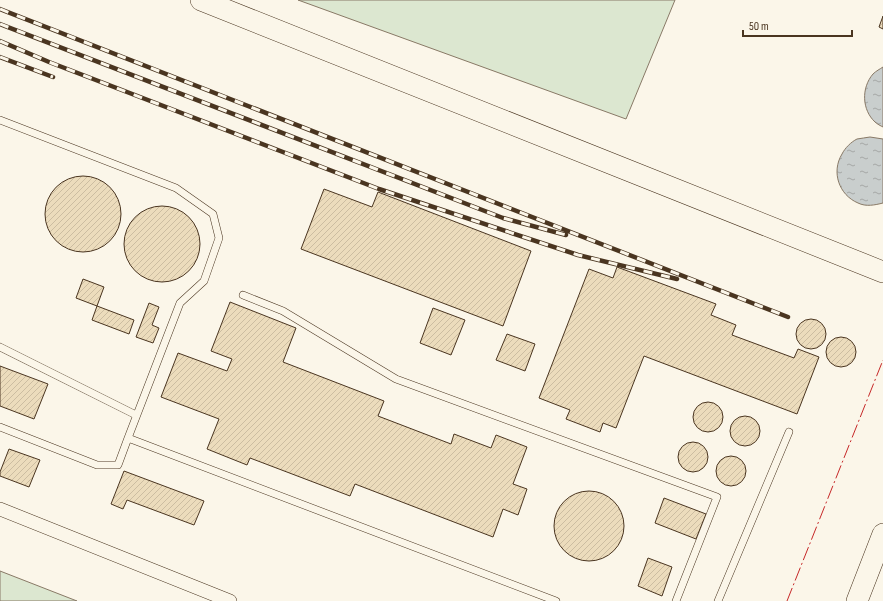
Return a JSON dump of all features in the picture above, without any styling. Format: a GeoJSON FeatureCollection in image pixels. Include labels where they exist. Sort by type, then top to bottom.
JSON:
{"type":"FeatureCollection","features":[{"type":"Feature","properties":{"kind":"main road"},"geometry":{"type":"LineString","coordinates":[[201,0],[883,272]]}},
{"type":"Feature","properties":{"kind":"main road"},"geometry":{"type":"LineString","coordinates":[[857,601],[883,534]]}},
{"type":"Feature","properties":{"kind":"street"},"geometry":{"type":"LineString","coordinates":[[0,509],[230,601]]}},
{"type":"Feature","properties":{"kind":"lane"},"geometry":{"type":"LineString","coordinates":[[0,120],[176,188],[213,214],[219,238],[204,281],[180,303],[118,465],[96,465],[0,428]]}},
{"type":"Feature","properties":{"kind":"lane"},"geometry":{"type":"LineString","coordinates":[[243,295],[284,311],[396,379],[717,497],[676,601]]}},
{"type":"Feature","properties":{"kind":"lane"},"geometry":{"type":"LineString","coordinates":[[0,347],[136,415]]}},
{"type":"Feature","properties":{"kind":"lane"},"geometry":{"type":"LineString","coordinates":[[718,601],[789,432]]}},
{"type":"Feature","properties":{"kind":"lane"},"geometry":{"type":"LineString","coordinates":[[128,438],[556,601]]}},
{"type":"Feature","properties":{"kind":"green space"},"geometry":{"type":"Polygon","coordinates":[[[298,0],[675,0],[626,119],[298,0]]]}},
{"type":"Feature","properties":{"kind":"green space"},"geometry":{"type":"Polygon","coordinates":[[[0,571],[77,601],[0,601],[0,571]]]}},
{"type":"Feature","properties":{"kind":"water"},"geometry":{"type":"Polygon","coordinates":[[[883,67],[883,127],[876,123],[871,117],[865,105],[865,92],[866,86],[874,73],[883,67]]]}},
{"type":"Feature","properties":{"kind":"water"},"geometry":{"type":"Polygon","coordinates":[[[870,137],[883,139],[883,203],[874,205],[861,204],[851,199],[842,189],[837,175],[839,161],[848,145],[857,139],[870,137]]]}},
{"type":"Feature","properties":{"kind":"building"},"geometry":{"type":"Polygon","coordinates":[[[883,16],[883,29],[879,27],[883,16]]]}},
{"type":"Feature","properties":{"kind":"building"},"geometry":{"type":"Polygon","coordinates":[[[83,176],[97,179],[110,187],[118,200],[121,214],[118,228],[110,241],[97,249],[83,252],[69,249],[56,241],[48,228],[45,214],[48,200],[56,187],[69,179],[83,176]]]}},
{"type":"Feature","properties":{"kind":"building"},"geometry":{"type":"Polygon","coordinates":[[[324,189],[372,207],[378,192],[531,251],[503,326],[301,249],[324,189]]]}},
{"type":"Feature","properties":{"kind":"building"},"geometry":{"type":"Polygon","coordinates":[[[162,206],[176,209],[189,217],[197,230],[200,244],[197,258],[189,271],[176,279],[162,282],[148,279],[135,271],[127,258],[124,244],[127,230],[135,217],[148,209],[162,206]]]}},
{"type":"Feature","properties":{"kind":"building"},"geometry":{"type":"Polygon","coordinates":[[[617,267],[716,304],[711,315],[736,325],[732,335],[794,358],[798,349],[819,357],[797,414],[644,356],[616,428],[603,423],[600,432],[566,419],[570,410],[539,398],[589,269],[613,278],[617,267]]]}},
{"type":"Feature","properties":{"kind":"building"},"geometry":{"type":"Polygon","coordinates":[[[83,279],[104,287],[97,306],[76,298],[83,279]]]}},
{"type":"Feature","properties":{"kind":"building"},"geometry":{"type":"Polygon","coordinates":[[[230,302],[296,328],[283,362],[384,401],[378,416],[451,444],[454,434],[491,448],[496,435],[527,447],[513,484],[527,489],[518,515],[503,509],[493,537],[355,484],[350,496],[250,458],[247,465],[207,449],[219,419],[161,397],[178,353],[227,371],[232,359],[211,351],[230,302]]]}},
{"type":"Feature","properties":{"kind":"building"},"geometry":{"type":"Polygon","coordinates":[[[149,303],[159,307],[152,325],[159,328],[153,343],[136,337],[149,303]]]}},
{"type":"Feature","properties":{"kind":"building"},"geometry":{"type":"Polygon","coordinates":[[[97,306],[134,320],[129,334],[92,320],[97,306]]]}},
{"type":"Feature","properties":{"kind":"building"},"geometry":{"type":"Polygon","coordinates":[[[433,308],[465,320],[451,355],[420,343],[433,308]]]}},
{"type":"Feature","properties":{"kind":"building"},"geometry":{"type":"Polygon","coordinates":[[[811,319],[822,323],[826,334],[822,345],[811,349],[800,345],[796,334],[800,323],[811,319]]]}},
{"type":"Feature","properties":{"kind":"building"},"geometry":{"type":"Polygon","coordinates":[[[507,334],[535,344],[525,371],[496,360],[507,334]]]}},
{"type":"Feature","properties":{"kind":"building"},"geometry":{"type":"Polygon","coordinates":[[[841,337],[852,341],[856,352],[852,363],[841,367],[830,363],[826,352],[830,341],[841,337]]]}},
{"type":"Feature","properties":{"kind":"building"},"geometry":{"type":"Polygon","coordinates":[[[0,366],[48,384],[34,419],[0,406],[0,366]]]}},
{"type":"Feature","properties":{"kind":"building"},"geometry":{"type":"Polygon","coordinates":[[[708,402],[719,406],[723,417],[719,428],[708,432],[697,428],[693,417],[697,406],[708,402]]]}},
{"type":"Feature","properties":{"kind":"building"},"geometry":{"type":"Polygon","coordinates":[[[745,416],[756,420],[760,431],[756,442],[745,446],[734,442],[730,431],[734,420],[745,416]]]}},
{"type":"Feature","properties":{"kind":"building"},"geometry":{"type":"Polygon","coordinates":[[[693,442],[704,446],[708,457],[704,468],[693,472],[682,468],[678,457],[682,446],[693,442]]]}},
{"type":"Feature","properties":{"kind":"building"},"geometry":{"type":"Polygon","coordinates":[[[9,449],[40,460],[29,487],[0,476],[0,472],[9,449]]]}},
{"type":"Feature","properties":{"kind":"building"},"geometry":{"type":"Polygon","coordinates":[[[731,456],[742,460],[746,471],[742,482],[731,486],[720,482],[716,471],[720,460],[731,456]]]}},
{"type":"Feature","properties":{"kind":"building"},"geometry":{"type":"Polygon","coordinates":[[[124,471],[204,501],[194,525],[127,500],[123,509],[111,504],[124,471]]]}},
{"type":"Feature","properties":{"kind":"building"},"geometry":{"type":"Polygon","coordinates":[[[582,491],[596,491],[609,497],[618,506],[622,512],[624,526],[622,540],[614,551],[603,559],[596,561],[582,561],[575,559],[564,551],[556,540],[554,533],[554,519],[556,512],[564,501],[575,493],[582,491]]]}},
{"type":"Feature","properties":{"kind":"building"},"geometry":{"type":"Polygon","coordinates":[[[664,498],[706,514],[696,539],[655,523],[664,498]]]}},
{"type":"Feature","properties":{"kind":"building"},"geometry":{"type":"Polygon","coordinates":[[[648,558],[672,567],[662,596],[638,586],[648,558]]]}},
{"type":"Feature","properties":{"kind":"railway"},"geometry":{"type":"LineString","coordinates":[[0,9],[788,317]]}},
{"type":"Feature","properties":{"kind":"railway"},"geometry":{"type":"LineString","coordinates":[[0,24],[503,218],[566,235]]}},
{"type":"Feature","properties":{"kind":"railway"},"geometry":{"type":"LineString","coordinates":[[0,41],[49,62],[379,189],[578,255],[677,279]]}},
{"type":"Feature","properties":{"kind":"railway"},"geometry":{"type":"LineString","coordinates":[[0,57],[53,77]]}},
{"type":"Feature","properties":{"kind":"power"},"geometry":{"type":"LineString","coordinates":[[787,601],[883,360]]}}]}
